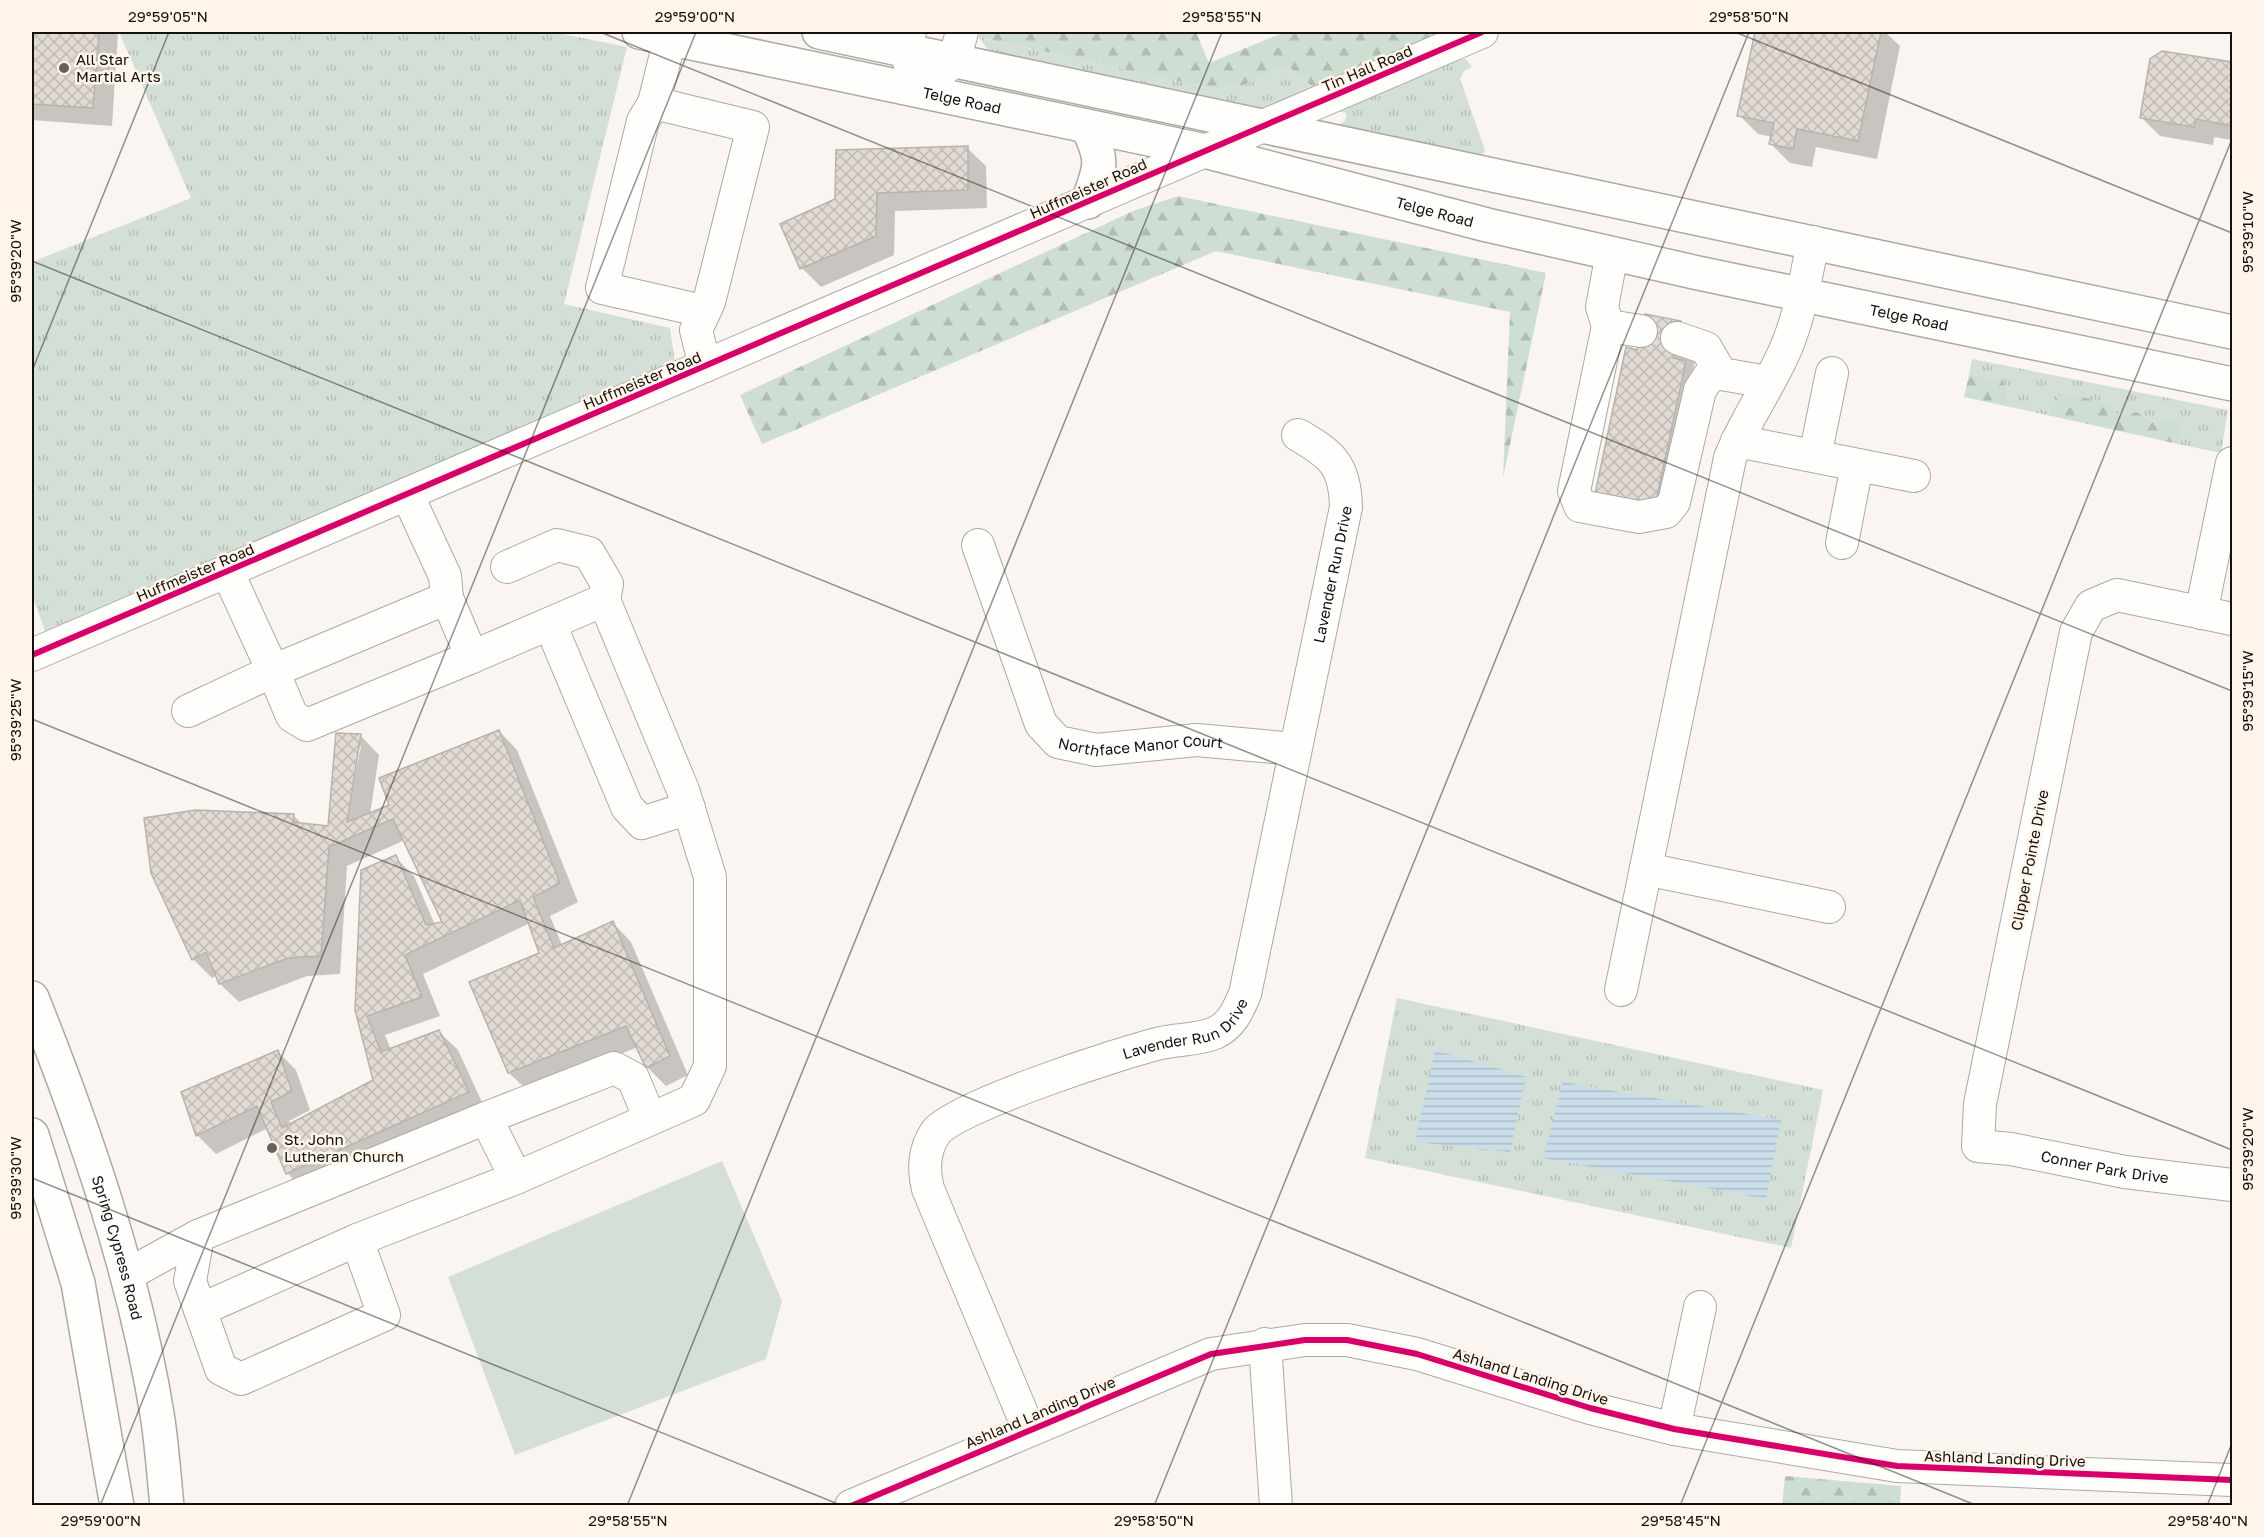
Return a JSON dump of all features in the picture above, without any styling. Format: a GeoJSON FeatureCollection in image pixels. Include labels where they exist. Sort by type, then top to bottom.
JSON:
{"type":"FeatureCollection","features":[{"type":"Feature","properties":{"kind":"main road"},"geometry":{"type":"LineString","coordinates":[[819,32],[958,46],[1261,126],[2232,332]]}},
{"type":"Feature","properties":{"kind":"main road","name":"Telge Road"},"geometry":{"type":"LineString","coordinates":[[654,35],[1201,150],[1487,225],[1612,253],[2232,384]]}},
{"type":"Feature","properties":{"kind":"main road"},"geometry":{"type":"LineString","coordinates":[[1087,126],[1100,153],[1099,172],[1088,202]]}},
{"type":"Feature","properties":{"kind":"main road","name":"Spring Cypress Road"},"geometry":{"type":"LineString","coordinates":[[32,998],[62,1074],[127,1275],[158,1420],[167,1506]]}},
{"type":"Feature","properties":{"kind":"main road"},"geometry":{"type":"LineString","coordinates":[[32,1135],[78,1283],[117,1506]]}},
{"type":"Feature","properties":{"kind":"main road"},"geometry":{"type":"LineString","coordinates":[[78,1283],[127,1275]]}},
{"type":"Feature","properties":{"kind":"street","name":"Tin Hall Road"},"geometry":{"type":"LineString","coordinates":[[1261,126],[1482,32]]}},
{"type":"Feature","properties":{"kind":"street"},"geometry":{"type":"LineString","coordinates":[[654,35],[654,103],[643,121],[602,288],[703,311]]}},
{"type":"Feature","properties":{"kind":"street"},"geometry":{"type":"LineString","coordinates":[[908,41],[919,90]]}},
{"type":"Feature","properties":{"kind":"street"},"geometry":{"type":"LineString","coordinates":[[919,90],[958,46]]}},
{"type":"Feature","properties":{"kind":"street"},"geometry":{"type":"LineString","coordinates":[[654,103],[753,128],[709,302],[696,330],[705,366]]}},
{"type":"Feature","properties":{"kind":"street","name":"Huffmeister Road"},"geometry":{"type":"LineString","coordinates":[[32,655],[1261,126]]}},
{"type":"Feature","properties":{"kind":"street"},"geometry":{"type":"LineString","coordinates":[[1621,990],[1730,458],[1782,358],[1794,327],[1813,242]]}},
{"type":"Feature","properties":{"kind":"street"},"geometry":{"type":"LineString","coordinates":[[1612,253],[1602,307],[1608,326],[1574,491],[1580,506],[1639,517],[1666,512],[1674,502],[1700,390],[1709,376],[1721,374],[1768,382]]}},
{"type":"Feature","properties":{"kind":"street"},"geometry":{"type":"LineString","coordinates":[[1608,326],[1641,332]]}},
{"type":"Feature","properties":{"kind":"street"},"geometry":{"type":"LineString","coordinates":[[1677,338],[1706,348],[1721,374]]}},
{"type":"Feature","properties":{"kind":"street"},"geometry":{"type":"LineString","coordinates":[[1815,456],[1832,373]]}},
{"type":"Feature","properties":{"kind":"street","name":"Lavender Run Drive"},"geometry":{"type":"LineString","coordinates":[[1029,1430],[928,1189],[924,1174],[930,1145],[937,1131],[955,1119],[1025,1088],[1161,1043],[1214,1033],[1227,1025],[1237,1013],[1245,994],[1346,507],[1345,490],[1339,466],[1323,449],[1298,435]]}},
{"type":"Feature","properties":{"kind":"street"},"geometry":{"type":"LineString","coordinates":[[1737,441],[1914,476]]}},
{"type":"Feature","properties":{"kind":"street"},"geometry":{"type":"LineString","coordinates":[[2232,463],[2201,613],[2232,619]]}},
{"type":"Feature","properties":{"kind":"street"},"geometry":{"type":"LineString","coordinates":[[1842,543],[1857,465]]}},
{"type":"Feature","properties":{"kind":"street"},"geometry":{"type":"LineString","coordinates":[[407,494],[445,576],[447,598],[472,657]]}},
{"type":"Feature","properties":{"kind":"street"},"geometry":{"type":"LineString","coordinates":[[200,1310],[357,1240],[516,1178],[693,1100],[710,1066],[710,877],[689,808],[604,600],[607,584],[589,553],[557,545],[507,567]]}},
{"type":"Feature","properties":{"kind":"street","name":"Northface Manor Court"},"geometry":{"type":"LineString","coordinates":[[978,545],[1041,724],[1058,742],[1095,750],[1197,740],[1295,749]]}},
{"type":"Feature","properties":{"kind":"street"},"geometry":{"type":"LineString","coordinates":[[227,571],[292,717],[307,725],[604,600]]}},
{"type":"Feature","properties":{"kind":"street","name":"Clipper Pointe Drive"},"geometry":{"type":"LineString","coordinates":[[1978,1146],[1980,1104],[2076,632],[2091,606],[2117,595],[2201,613]]}},
{"type":"Feature","properties":{"kind":"street"},"geometry":{"type":"LineString","coordinates":[[188,711],[447,598]]}},
{"type":"Feature","properties":{"kind":"street"},"geometry":{"type":"LineString","coordinates":[[550,624],[627,807],[642,823],[689,808]]}},
{"type":"Feature","properties":{"kind":"street"},"geometry":{"type":"LineString","coordinates":[[1646,869],[1828,907]]}},
{"type":"Feature","properties":{"kind":"street"},"geometry":{"type":"LineString","coordinates":[[127,1275],[198,1236],[614,1068],[633,1078],[650,1119]]}},
{"type":"Feature","properties":{"kind":"street"},"geometry":{"type":"LineString","coordinates":[[486,1118],[516,1178]]}},
{"type":"Feature","properties":{"kind":"street","name":"Conner Park Drive"},"geometry":{"type":"LineString","coordinates":[[1978,1146],[2011,1149],[2125,1172],[2232,1185]]}},
{"type":"Feature","properties":{"kind":"street"},"geometry":{"type":"LineString","coordinates":[[198,1236],[190,1281],[221,1369],[241,1379],[384,1315],[357,1240]]}},
{"type":"Feature","properties":{"kind":"street"},"geometry":{"type":"LineString","coordinates":[[127,1275],[190,1281]]}},
{"type":"Feature","properties":{"kind":"street"},"geometry":{"type":"LineString","coordinates":[[1674,1429],[1700,1307]]}},
{"type":"Feature","properties":{"kind":"street","name":"Ashland Landing Drive"},"geometry":{"type":"LineString","coordinates":[[851,1506],[1212,1354],[1265,1344],[1305,1340],[1347,1340],[1417,1354],[1590,1408],[1674,1429],[1898,1466],[2232,1480]]}},
{"type":"Feature","properties":{"kind":"street"},"geometry":{"type":"LineString","coordinates":[[1265,1344],[1276,1506]]}},
{"type":"Feature","properties":{"kind":"green space"},"geometry":{"type":"Polygon","coordinates":[[[119,32],[553,32],[627,47],[564,304],[670,328],[675,362],[45,631],[32,595],[32,262],[191,198],[119,32]]]}},
{"type":"Feature","properties":{"kind":"green space"},"geometry":{"type":"Polygon","coordinates":[[[980,32],[1196,32],[1209,63],[1285,32],[1442,32],[1312,86],[1288,66],[1241,86],[1214,89],[979,37],[980,32]]]}},
{"type":"Feature","properties":{"kind":"green space"},"geometry":{"type":"Polygon","coordinates":[[[979,37],[1214,89],[1241,86],[1288,66],[1312,86],[1258,110],[991,55],[979,37]]]}},
{"type":"Feature","properties":{"kind":"green space"},"geometry":{"type":"Polygon","coordinates":[[[1459,59],[1466,59],[1472,67],[1464,71],[1460,79],[1485,150],[1482,156],[1336,126],[1345,121],[1347,113],[1331,110],[1338,103],[1459,59]]]}},
{"type":"Feature","properties":{"kind":"green space"},"geometry":{"type":"Polygon","coordinates":[[[1178,196],[1546,273],[1503,478],[1510,312],[1216,251],[762,444],[740,395],[1133,211],[1178,196]]]}},
{"type":"Feature","properties":{"kind":"green space"},"geometry":{"type":"Polygon","coordinates":[[[1972,359],[2228,410],[2221,453],[2178,444],[2180,423],[2167,419],[2153,422],[2137,412],[2119,416],[2062,393],[2047,415],[2010,407],[2003,379],[1969,375],[1972,359]]]}},
{"type":"Feature","properties":{"kind":"green space"},"geometry":{"type":"Polygon","coordinates":[[[1969,375],[2003,379],[2010,407],[1964,397],[1969,375]]]}},
{"type":"Feature","properties":{"kind":"green space"},"geometry":{"type":"Polygon","coordinates":[[[2062,393],[2110,403],[2119,416],[2137,412],[2153,422],[2167,419],[2181,423],[2178,444],[2047,415],[2062,393]]]}},
{"type":"Feature","properties":{"kind":"green space"},"geometry":{"type":"Polygon","coordinates":[[[1397,998],[1823,1090],[1791,1248],[1365,1158],[1397,998]]]}},
{"type":"Feature","properties":{"kind":"green space"},"geometry":{"type":"Polygon","coordinates":[[[722,1161],[782,1301],[766,1359],[515,1455],[448,1277],[722,1161]]]}},
{"type":"Feature","properties":{"kind":"green space"},"geometry":{"type":"Polygon","coordinates":[[[1785,1476],[1901,1486],[1900,1505],[1782,1505],[1785,1476]]]}},
{"type":"Feature","properties":{"kind":"water"},"geometry":{"type":"Polygon","coordinates":[[[1435,1050],[1526,1077],[1510,1152],[1415,1142],[1435,1050]]]}},
{"type":"Feature","properties":{"kind":"water"},"geometry":{"type":"Polygon","coordinates":[[[1563,1082],[1781,1120],[1766,1199],[1543,1158],[1563,1082]]]}},
{"type":"Feature","properties":{"kind":"building","name":"All Star Martial Arts"},"geometry":{"type":"Polygon","coordinates":[[[32,32],[99,32],[93,108],[32,104],[32,32]]]}},
{"type":"Feature","properties":{"kind":"building"},"geometry":{"type":"Polygon","coordinates":[[[1755,32],[1881,32],[1858,141],[1797,129],[1793,149],[1769,144],[1774,123],[1737,116],[1755,32]]]}},
{"type":"Feature","properties":{"kind":"building"},"geometry":{"type":"Polygon","coordinates":[[[2162,51],[2232,62],[2232,126],[2196,119],[2194,127],[2140,118],[2150,59],[2162,51]]]}},
{"type":"Feature","properties":{"kind":"building"},"geometry":{"type":"Polygon","coordinates":[[[968,146],[968,190],[877,193],[876,236],[800,269],[780,224],[835,199],[836,150],[968,146]]]}},
{"type":"Feature","properties":{"kind":"building"},"geometry":{"type":"Polygon","coordinates":[[[1645,314],[1681,321],[1673,358],[1686,361],[1655,506],[1595,494],[1626,347],[1637,350],[1645,314]]]}},
{"type":"Feature","properties":{"kind":"building"},"geometry":{"type":"Polygon","coordinates":[[[499,730],[560,883],[533,897],[554,948],[613,921],[670,1056],[646,1068],[626,1026],[508,1073],[469,982],[539,953],[520,900],[405,955],[422,997],[367,1016],[381,1052],[439,1030],[469,1092],[286,1174],[257,1106],[196,1136],[181,1092],[278,1050],[292,1091],[271,1102],[282,1128],[373,1080],[355,1010],[361,870],[396,855],[426,925],[442,922],[393,819],[329,847],[321,956],[288,958],[219,984],[206,952],[192,960],[151,873],[144,818],[196,810],[294,814],[293,822],[328,826],[336,733],[361,734],[347,822],[389,805],[379,778],[499,730]]]}},
{"type":"Feature","properties":{"kind":"cycle path"},"geometry":{"type":"LineString","coordinates":[[32,655],[1482,32]]}},
{"type":"Feature","properties":{"kind":"cycle path"},"geometry":{"type":"LineString","coordinates":[[851,1506],[1211,1354],[1305,1340],[1347,1340],[1417,1354],[1590,1408],[1674,1429],[1897,1466],[2232,1480]]}},
{"type":"Feature","properties":{"kind":"place","name":"All Star Martial Arts"},"geometry":{"type":"Point","coordinates":[64,68]}},
{"type":"Feature","properties":{"kind":"place","name":"St. John Lutheran Church"},"geometry":{"type":"Point","coordinates":[272,1148]}}]}
